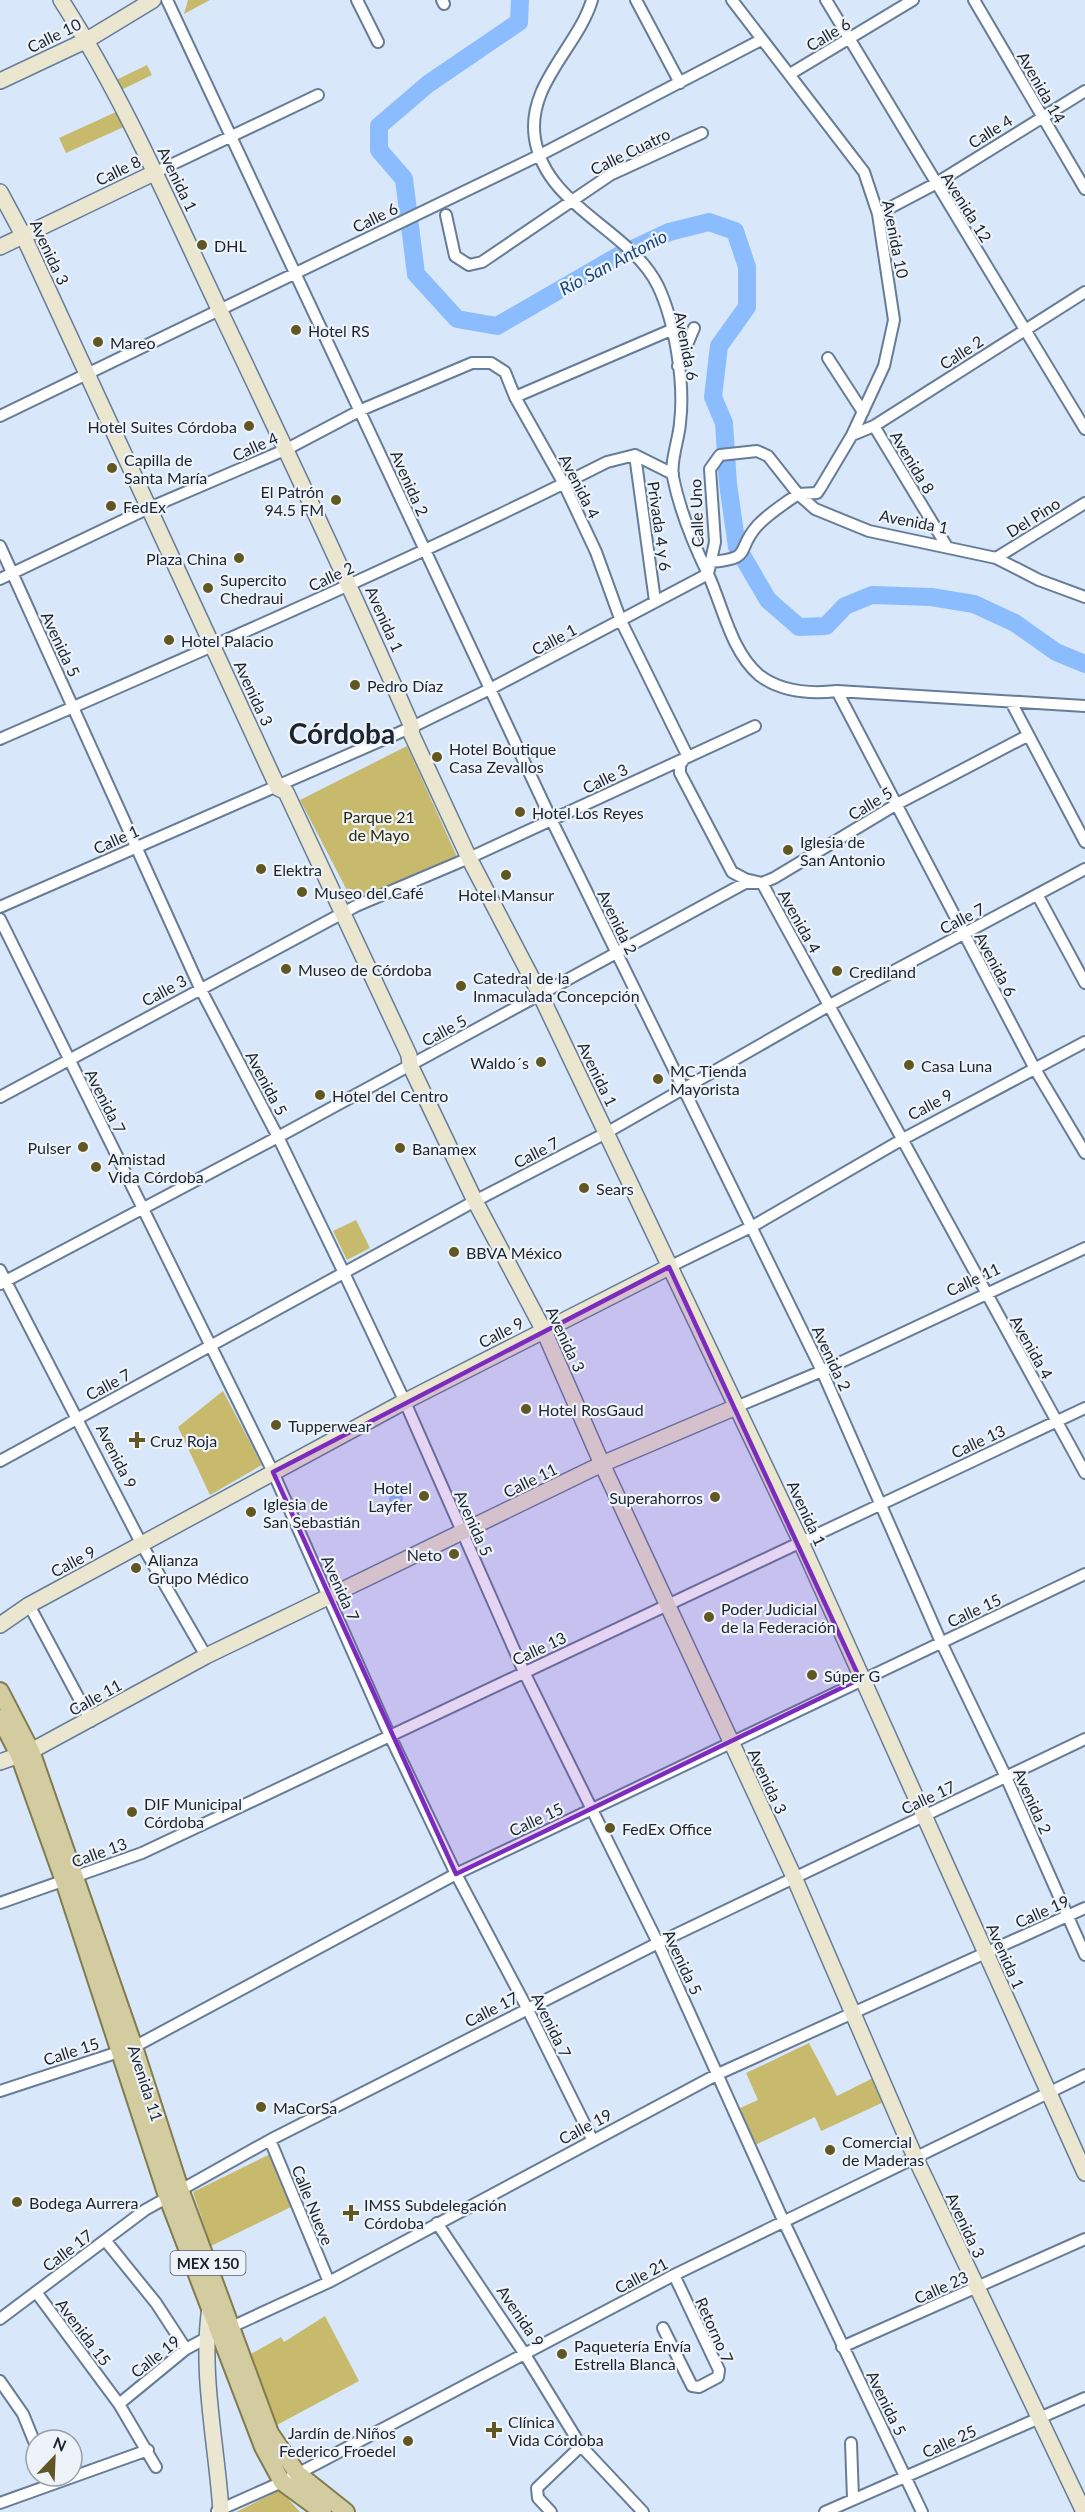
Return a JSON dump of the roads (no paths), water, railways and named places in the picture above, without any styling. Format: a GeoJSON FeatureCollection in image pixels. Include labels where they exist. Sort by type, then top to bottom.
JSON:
{"type":"FeatureCollection","features":[{"type":"Feature","properties":{"kind":"main road","name":"Avenida 1"},"geometry":{"type":"LineString","coordinates":[[61,0],[87,40],[156,172],[350,584],[412,727],[411,733],[469,858],[540,994],[800,1540],[860,1679],[925,1815],[984,1954],[1085,2173]]}},
{"type":"Feature","properties":{"kind":"main road","name":"Calle 10"},"geometry":{"type":"LineString","coordinates":[[0,81],[87,40],[153,0]]}},
{"type":"Feature","properties":{"kind":"main road","name":"Calle 8"},"geometry":{"type":"LineString","coordinates":[[0,247],[156,172]]}},
{"type":"Feature","properties":{"kind":"main road","name":"Avenida 3"},"geometry":{"type":"LineString","coordinates":[[0,192],[23,235],[278,788],[286,792],[343,912],[409,1054],[410,1065],[475,1201],[544,1330],[602,1464],[794,1877],[915,2157],[1084,2512]]}},
{"type":"Feature","properties":{"kind":"main road","name":"Calle 9"},"geometry":{"type":"LineString","coordinates":[[0,1624],[29,1605],[273,1472],[669,1267]]}},
{"type":"Feature","properties":{"kind":"main road","name":"Calle 11"},"geometry":{"type":"LineString","coordinates":[[0,1762],[25,1753],[91,1721],[206,1656],[602,1464],[736,1407]]}},
{"type":"Feature","properties":{"kind":"main road","name":"Avenida 11"},"geometry":{"type":"LineString","coordinates":[[0,1691],[5,1719],[25,1753],[70,1879],[173,2192],[200,2264],[220,2332],[211,2416],[220,2511]]}},
{"type":"Feature","properties":{"kind":"main road","name":"Avenida 11"},"geometry":{"type":"LineString","coordinates":[[200,2264],[210,2307],[220,2332]]}},
{"type":"Feature","properties":{"kind":"main road","name":"MEX 150"},"geometry":{"type":"LineString","coordinates":[[220,2332],[262,2446],[322,2512]]}},
{"type":"Feature","properties":{"kind":"main road","name":"MEX 150"},"geometry":{"type":"LineString","coordinates":[[289,2477],[346,2512]]}},
{"type":"Feature","properties":{"kind":"street","name":"Avenida 2"},"geometry":{"type":"LineString","coordinates":[[167,0],[552,821],[753,1226],[822,1371],[940,1642],[1006,1777],[1085,1955]]}},
{"type":"Feature","properties":{"kind":"street"},"geometry":{"type":"LineString","coordinates":[[357,0],[378,42]]}},
{"type":"Feature","properties":{"kind":"street","name":"Avenida 6"},"geometry":{"type":"LineString","coordinates":[[592,0],[587,17],[542,88],[533,123],[540,155],[549,175],[607,232],[647,267],[659,288],[678,366],[681,421],[673,474],[690,537],[709,568],[739,648],[758,674],[776,686],[821,693],[837,691],[1035,1069],[1085,1153]]}},
{"type":"Feature","properties":{"kind":"street"},"geometry":{"type":"LineString","coordinates":[[636,0],[680,83]]}},
{"type":"Feature","properties":{"kind":"street","name":"Avenida 10"},"geometry":{"type":"LineString","coordinates":[[732,0],[864,172],[879,214],[894,320],[884,366],[852,435],[817,493],[798,494]]}},
{"type":"Feature","properties":{"kind":"street","name":"Avenida 12"},"geometry":{"type":"LineString","coordinates":[[826,0],[1085,429]]}},
{"type":"Feature","properties":{"kind":"street","name":"Calle 6"},"geometry":{"type":"LineString","coordinates":[[790,74],[913,0]]}},
{"type":"Feature","properties":{"kind":"street","name":"Avenida 14"},"geometry":{"type":"LineString","coordinates":[[974,0],[1085,189]]}},
{"type":"Feature","properties":{"kind":"street","name":"Calle 6"},"geometry":{"type":"LineString","coordinates":[[0,416],[540,155],[761,40]]}},
{"type":"Feature","properties":{"kind":"street","name":"Calle 4"},"geometry":{"type":"LineString","coordinates":[[879,214],[935,184],[1085,90]]}},
{"type":"Feature","properties":{"kind":"street","name":"Calle 8"},"geometry":{"type":"LineString","coordinates":[[156,172],[318,95]]}},
{"type":"Feature","properties":{"kind":"street","name":"Calle Cuatro"},"geometry":{"type":"LineString","coordinates":[[446,215],[455,256],[469,265],[482,262],[610,175],[702,133]]}},
{"type":"Feature","properties":{"kind":"street","name":"Calle 2"},"geometry":{"type":"LineString","coordinates":[[852,435],[874,426],[1085,292]]}},
{"type":"Feature","properties":{"kind":"street"},"geometry":{"type":"LineString","coordinates":[[678,366],[694,328]]}},
{"type":"Feature","properties":{"kind":"street"},"geometry":{"type":"LineString","coordinates":[[515,397],[671,330]]}},
{"type":"Feature","properties":{"kind":"street"},"geometry":{"type":"LineString","coordinates":[[828,358],[863,412]]}},
{"type":"Feature","properties":{"kind":"street","name":"Calle 4"},"geometry":{"type":"LineString","coordinates":[[0,579],[149,508],[286,449],[361,410],[472,363],[490,363]]}},
{"type":"Feature","properties":{"kind":"street","name":"Avenida 4"},"geometry":{"type":"LineString","coordinates":[[490,363],[505,372],[515,397],[564,484],[596,552],[621,621],[687,755],[680,765],[680,773],[732,872],[762,883],[1085,1473]]}},
{"type":"Feature","properties":{"kind":"street","name":"Avenida 8"},"geometry":{"type":"LineString","coordinates":[[874,426],[946,545]]}},
{"type":"Feature","properties":{"kind":"street","name":"Avenida 1"},"geometry":{"type":"LineString","coordinates":[[756,452],[768,456],[776,463],[798,494],[815,509],[868,531],[946,545],[996,558],[1039,580],[1085,597]]}},
{"type":"Feature","properties":{"kind":"street","name":"Calle Uno"},"geometry":{"type":"LineString","coordinates":[[709,568],[715,542],[710,469],[720,455],[756,452]]}},
{"type":"Feature","properties":{"kind":"street"},"geometry":{"type":"LineString","coordinates":[[635,455],[673,474]]}},
{"type":"Feature","properties":{"kind":"street","name":"Calle 2"},"geometry":{"type":"LineString","coordinates":[[0,739],[213,648],[425,551],[607,462],[635,455]]}},
{"type":"Feature","properties":{"kind":"street","name":"Privada 4 y 6"},"geometry":{"type":"LineString","coordinates":[[635,455],[655,601]]}},
{"type":"Feature","properties":{"kind":"street"},"geometry":{"type":"LineString","coordinates":[[709,568],[744,553],[757,526],[777,508],[798,494]]}},
{"type":"Feature","properties":{"kind":"street","name":"Del Pino"},"geometry":{"type":"LineString","coordinates":[[996,558],[1085,502]]}},
{"type":"Feature","properties":{"kind":"street","name":"Avenida 5"},"geometry":{"type":"LineString","coordinates":[[0,546],[200,988],[278,1137],[344,1273],[405,1402],[524,1672],[658,1943],[783,2220],[922,2512]]}},
{"type":"Feature","properties":{"kind":"street","name":"Calle 1"},"geometry":{"type":"LineString","coordinates":[[0,907],[136,846],[278,788],[412,727],[621,621],[709,568]]}},
{"type":"Feature","properties":{"kind":"street"},"geometry":{"type":"LineString","coordinates":[[837,691],[1085,706]]}},
{"type":"Feature","properties":{"kind":"street"},"geometry":{"type":"LineString","coordinates":[[1011,702],[1085,842]]}},
{"type":"Feature","properties":{"kind":"street","name":"Calle 3"},"geometry":{"type":"LineString","coordinates":[[0,1097],[343,912],[552,821],[687,755],[755,726]]}},
{"type":"Feature","properties":{"kind":"street","name":"Calle 5"},"geometry":{"type":"LineString","coordinates":[[3,1283],[145,1209],[745,883],[762,883],[774,878],[897,804],[1027,736]]}},
{"type":"Feature","properties":{"kind":"street","name":"Calle 7"},"geometry":{"type":"LineString","coordinates":[[0,1461],[475,1201],[606,1133],[830,1005],[1085,869]]}},
{"type":"Feature","properties":{"kind":"street"},"geometry":{"type":"LineString","coordinates":[[1038,896],[1085,983]]}},
{"type":"Feature","properties":{"kind":"street","name":"Avenida 7"},"geometry":{"type":"LineString","coordinates":[[0,919],[273,1472],[389,1734],[456,1874],[527,2008],[592,2139]]}},
{"type":"Feature","properties":{"kind":"street","name":"Calle 9"},"geometry":{"type":"LineString","coordinates":[[669,1267],[753,1226],[903,1139],[1085,1042]]}},
{"type":"Feature","properties":{"kind":"street","name":"Calle 11"},"geometry":{"type":"LineString","coordinates":[[736,1407],[822,1371],[1085,1248]]}},
{"type":"Feature","properties":{"kind":"street","name":"Avenida 9"},"geometry":{"type":"LineString","coordinates":[[0,1270],[3,1283],[78,1418],[142,1545],[206,1656]]}},
{"type":"Feature","properties":{"kind":"street","name":"Calle 13"},"geometry":{"type":"LineString","coordinates":[[0,1903],[142,1853],[800,1540],[1085,1408]]}},
{"type":"Feature","properties":{"kind":"street","name":"Calle 15"},"geometry":{"type":"LineString","coordinates":[[0,2091],[126,2049],[456,1874],[860,1679],[1085,1574]]}},
{"type":"Feature","properties":{"kind":"street"},"geometry":{"type":"LineString","coordinates":[[29,1605],[91,1721]]}},
{"type":"Feature","properties":{"kind":"street","name":"Calle 17"},"geometry":{"type":"LineString","coordinates":[[0,2319],[173,2192],[270,2140],[658,1943],[1085,1739]]}},
{"type":"Feature","properties":{"kind":"street","name":"Calle 19"},"geometry":{"type":"LineString","coordinates":[[119,2404],[186,2349],[328,2282],[592,2139],[718,2074],[1085,1908]]}},
{"type":"Feature","properties":{"kind":"street","name":"Calle 21"},"geometry":{"type":"LineString","coordinates":[[220,2511],[783,2220],[1085,2075]]}},
{"type":"Feature","properties":{"kind":"street","name":"Calle Nueve"},"geometry":{"type":"LineString","coordinates":[[270,2140],[328,2282]]}},
{"type":"Feature","properties":{"kind":"street","name":"Avenida 9"},"geometry":{"type":"LineString","coordinates":[[437,2223],[524,2353],[581,2446],[643,2512]]}},
{"type":"Feature","properties":{"kind":"street","name":"Calle 23"},"geometry":{"type":"LineString","coordinates":[[842,2347],[1085,2239]]}},
{"type":"Feature","properties":{"kind":"street"},"geometry":{"type":"LineString","coordinates":[[105,2240],[156,2303],[186,2349]]}},
{"type":"Feature","properties":{"kind":"street","name":"Retorno 7"},"geometry":{"type":"LineString","coordinates":[[663,2328],[692,2386],[699,2387],[718,2377],[719,2370],[674,2275]]}},
{"type":"Feature","properties":{"kind":"street","name":"Avenida 15"},"geometry":{"type":"LineString","coordinates":[[36,2292],[119,2404],[156,2466]]}},
{"type":"Feature","properties":{"kind":"street"},"geometry":{"type":"LineString","coordinates":[[0,2381],[23,2414],[29,2428]]}},
{"type":"Feature","properties":{"kind":"street","name":"Calle 25"},"geometry":{"type":"LineString","coordinates":[[825,2512],[1085,2398]]}},
{"type":"Feature","properties":{"kind":"street"},"geometry":{"type":"LineString","coordinates":[[851,2443],[854,2499]]}},
{"type":"Feature","properties":{"kind":"street"},"geometry":{"type":"LineString","coordinates":[[551,2512],[537,2494],[540,2484],[581,2446]]}},
{"type":"Feature","properties":{"kind":"street"},"geometry":{"type":"LineString","coordinates":[[84,2469],[148,2450]]}},
{"type":"Feature","properties":{"kind":"street"},"geometry":{"type":"LineString","coordinates":[[0,2503],[32,2488]]}},
{"type":"Feature","properties":{"kind":"water"},"geometry":{"type":"Polygon","coordinates":[[[393,1492],[399,1492],[403,1499],[399,1506],[393,1506],[389,1502],[389,1496],[393,1492]]]}},
{"type":"Feature","properties":{"kind":"waterway","name":"Río San Antonio"},"geometry":{"type":"LineString","coordinates":[[520,0],[519,22],[428,84],[379,126],[379,150],[404,179],[416,274],[457,319],[497,326],[618,256],[669,232],[709,222],[735,231],[747,267],[747,307],[719,346],[713,397],[724,423],[728,484],[737,547],[768,600],[799,627],[826,626],[845,606],[872,595],[931,597],[974,604],[1015,623],[1056,652],[1085,664]]}},
{"type":"Feature","properties":{"kind":"place","name":"DHL"},"geometry":{"type":"Point","coordinates":[202,245]}},
{"type":"Feature","properties":{"kind":"place","name":"Hotel RS"},"geometry":{"type":"Point","coordinates":[296,330]}},
{"type":"Feature","properties":{"kind":"place","name":"Mareo"},"geometry":{"type":"Point","coordinates":[98,342]}},
{"type":"Feature","properties":{"kind":"place","name":"Hotel Suites Córdoba"},"geometry":{"type":"Point","coordinates":[249,426]}},
{"type":"Feature","properties":{"kind":"place","name":"Capilla de Santa María"},"geometry":{"type":"Point","coordinates":[112,468]}},
{"type":"Feature","properties":{"kind":"place","name":"El Patrón 94.5 FM"},"geometry":{"type":"Point","coordinates":[336,500]}},
{"type":"Feature","properties":{"kind":"place","name":"FedEx"},"geometry":{"type":"Point","coordinates":[111,506]}},
{"type":"Feature","properties":{"kind":"place","name":"Plaza China"},"geometry":{"type":"Point","coordinates":[239,558]}},
{"type":"Feature","properties":{"kind":"place","name":"Supercito Chedraui"},"geometry":{"type":"Point","coordinates":[208,588]}},
{"type":"Feature","properties":{"kind":"place","name":"Hotel Palacio"},"geometry":{"type":"Point","coordinates":[169,640]}},
{"type":"Feature","properties":{"kind":"place","name":"Pedro Díaz"},"geometry":{"type":"Point","coordinates":[355,685]}},
{"type":"Feature","properties":{"kind":"place","name":"Hotel Boutique Casa Zevallos"},"geometry":{"type":"Point","coordinates":[437,757]}},
{"type":"Feature","properties":{"kind":"place","name":"Hotel Los Reyes"},"geometry":{"type":"Point","coordinates":[520,812]}},
{"type":"Feature","properties":{"kind":"place","name":"Iglesia de San Antonio"},"geometry":{"type":"Point","coordinates":[788,850]}},
{"type":"Feature","properties":{"kind":"place","name":"Elektra"},"geometry":{"type":"Point","coordinates":[261,869]}},
{"type":"Feature","properties":{"kind":"place","name":"Hotel Mansur"},"geometry":{"type":"Point","coordinates":[506,875]}},
{"type":"Feature","properties":{"kind":"place","name":"Museo del Café"},"geometry":{"type":"Point","coordinates":[302,892]}},
{"type":"Feature","properties":{"kind":"place","name":"Museo de Córdoba"},"geometry":{"type":"Point","coordinates":[286,969]}},
{"type":"Feature","properties":{"kind":"place","name":"Crediland"},"geometry":{"type":"Point","coordinates":[837,971]}},
{"type":"Feature","properties":{"kind":"place","name":"Catedral de la Inmaculada Concepción"},"geometry":{"type":"Point","coordinates":[461,986]}},
{"type":"Feature","properties":{"kind":"place","name":"Waldo´s"},"geometry":{"type":"Point","coordinates":[541,1062]}},
{"type":"Feature","properties":{"kind":"place","name":"Casa Luna"},"geometry":{"type":"Point","coordinates":[909,1065]}},
{"type":"Feature","properties":{"kind":"place","name":"MC Tienda Mayorista"},"geometry":{"type":"Point","coordinates":[658,1079]}},
{"type":"Feature","properties":{"kind":"place","name":"Hotel del Centro"},"geometry":{"type":"Point","coordinates":[320,1095]}},
{"type":"Feature","properties":{"kind":"place","name":"Pulser"},"geometry":{"type":"Point","coordinates":[83,1147]}},
{"type":"Feature","properties":{"kind":"place","name":"Banamex"},"geometry":{"type":"Point","coordinates":[400,1148]}},
{"type":"Feature","properties":{"kind":"place","name":"Amistad Vida Córdoba"},"geometry":{"type":"Point","coordinates":[96,1167]}},
{"type":"Feature","properties":{"kind":"place","name":"Sears"},"geometry":{"type":"Point","coordinates":[584,1188]}},
{"type":"Feature","properties":{"kind":"place","name":"BBVA México"},"geometry":{"type":"Point","coordinates":[454,1252]}},
{"type":"Feature","properties":{"kind":"place","name":"Hotel RosGaud"},"geometry":{"type":"Point","coordinates":[526,1409]}},
{"type":"Feature","properties":{"kind":"place","name":"Tupperwear"},"geometry":{"type":"Point","coordinates":[276,1425]}},
{"type":"Feature","properties":{"kind":"place","name":"Cruz Roja"},"geometry":{"type":"Point","coordinates":[137,1440]}},
{"type":"Feature","properties":{"kind":"place","name":"Hotel Layfer"},"geometry":{"type":"Point","coordinates":[424,1496]}},
{"type":"Feature","properties":{"kind":"place","name":"Superahorros"},"geometry":{"type":"Point","coordinates":[715,1497]}},
{"type":"Feature","properties":{"kind":"place","name":"Iglesia de San Sebastián"},"geometry":{"type":"Point","coordinates":[251,1512]}},
{"type":"Feature","properties":{"kind":"place","name":"Neto"},"geometry":{"type":"Point","coordinates":[454,1554]}},
{"type":"Feature","properties":{"kind":"place","name":"Alianza Grupo Médico"},"geometry":{"type":"Point","coordinates":[136,1568]}},
{"type":"Feature","properties":{"kind":"place","name":"Poder Judicial de la Federación"},"geometry":{"type":"Point","coordinates":[709,1617]}},
{"type":"Feature","properties":{"kind":"place","name":"Súper G"},"geometry":{"type":"Point","coordinates":[812,1675]}},
{"type":"Feature","properties":{"kind":"place","name":"DIF Municipal Córdoba"},"geometry":{"type":"Point","coordinates":[132,1812]}},
{"type":"Feature","properties":{"kind":"place","name":"FedEx Office"},"geometry":{"type":"Point","coordinates":[610,1828]}},
{"type":"Feature","properties":{"kind":"place","name":"MaCorSa"},"geometry":{"type":"Point","coordinates":[261,2107]}},
{"type":"Feature","properties":{"kind":"place","name":"Comercial de Maderas"},"geometry":{"type":"Point","coordinates":[830,2150]}},
{"type":"Feature","properties":{"kind":"place","name":"Bodega Aurrera"},"geometry":{"type":"Point","coordinates":[17,2202]}},
{"type":"Feature","properties":{"kind":"place","name":"IMSS Subdelegación Córdoba"},"geometry":{"type":"Point","coordinates":[351,2213]}},
{"type":"Feature","properties":{"kind":"place","name":"Paquetería Envía Estrella Blanca"},"geometry":{"type":"Point","coordinates":[562,2354]}},
{"type":"Feature","properties":{"kind":"place","name":"Clínica Vida Córdoba"},"geometry":{"type":"Point","coordinates":[494,2430]}},
{"type":"Feature","properties":{"kind":"place","name":"Jardín de Niños Federico Froedel"},"geometry":{"type":"Point","coordinates":[408,2441]}},
{"type":"Feature","properties":{"kind":"district","name":"Córdoba"},"geometry":{"type":"Point","coordinates":[342,733]}},
{"type":"Feature","properties":{"kind":"park label","name":"Parque 21 de Mayo"},"geometry":{"type":"Point","coordinates":[379,825]}}]}
